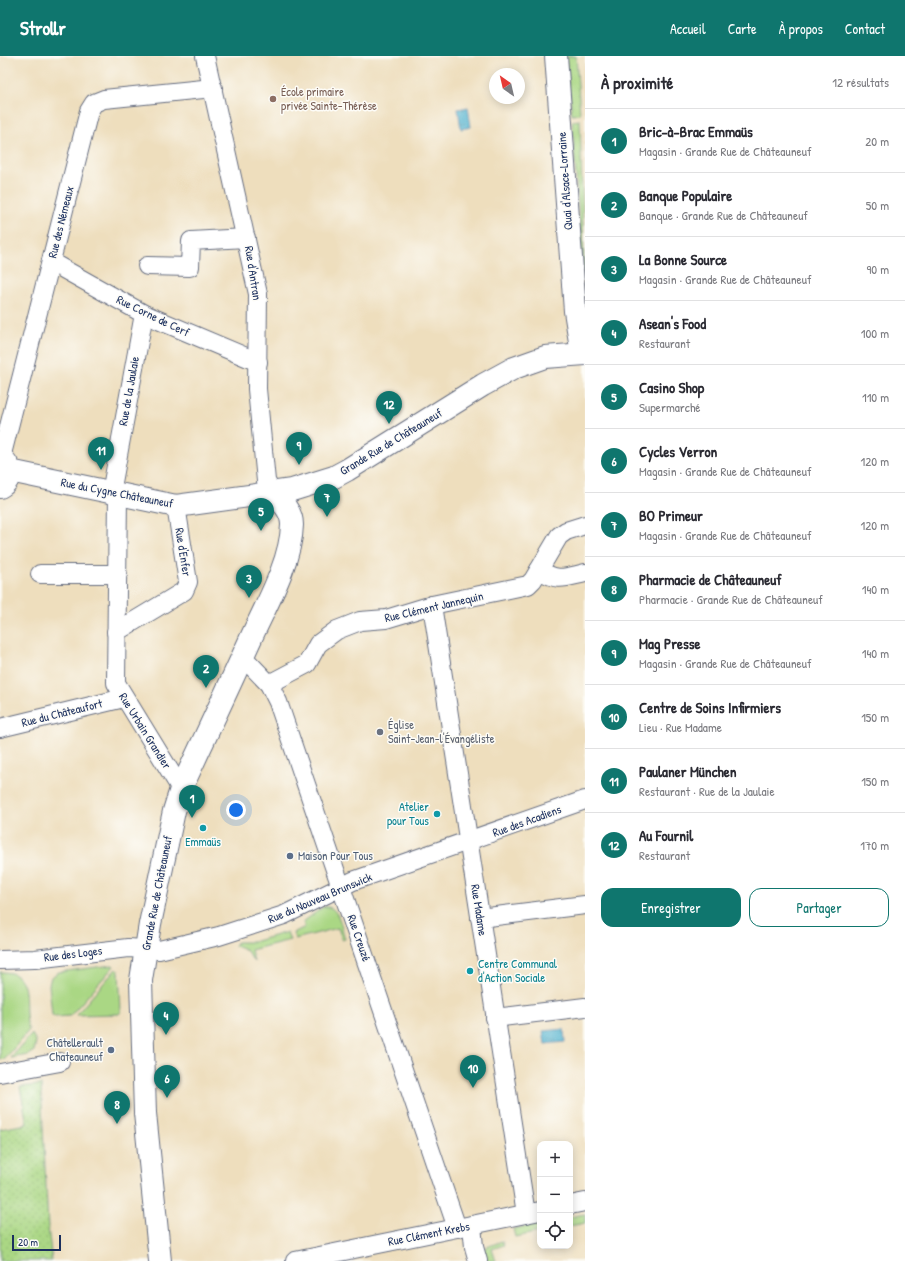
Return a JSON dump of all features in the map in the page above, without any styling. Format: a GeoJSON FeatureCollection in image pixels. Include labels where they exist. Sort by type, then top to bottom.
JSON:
{"type":"FeatureCollection","features":[{"type":"Feature","properties":{"kind":"main road","name":"Quai d'Alsace-Lorraine"},"geometry":{"type":"LineString","coordinates":[[556,56],[575,311],[584,356]]}},
{"type":"Feature","properties":{"kind":"main road","name":"Grande Rue de Châteauneuf"},"geometry":{"type":"LineString","coordinates":[[272,493],[292,490],[315,483],[347,470],[483,385],[514,368],[545,357],[584,356]]}},
{"type":"Feature","properties":{"kind":"main road","name":"Rue du Cygne Châteauneuf"},"geometry":{"type":"LineString","coordinates":[[3,468],[115,494],[176,506],[272,493]]}},
{"type":"Feature","properties":{"kind":"main road","name":"Grande Rue de Châteauneuf"},"geometry":{"type":"LineString","coordinates":[[160,1261],[144,1106],[141,980],[145,950],[174,811],[181,790],[243,657],[282,568],[288,547],[292,525],[290,513],[272,493]]}},
{"type":"Feature","properties":{"kind":"street","name":"Rue d'Antran"},"geometry":{"type":"LineString","coordinates":[[205,56],[258,294],[257,389],[266,481],[272,493]]}},
{"type":"Feature","properties":{"kind":"street","name":"Rue des Némeaux"},"geometry":{"type":"LineString","coordinates":[[3,468],[51,262],[89,111],[94,103],[104,99],[213,88]]}},
{"type":"Feature","properties":{"kind":"street"},"geometry":{"type":"LineString","coordinates":[[147,266],[190,267],[191,240],[246,238]]}},
{"type":"Feature","properties":{"kind":"street","name":"Rue Corne de Cerf"},"geometry":{"type":"LineString","coordinates":[[51,262],[144,314],[258,362]]}},
{"type":"Feature","properties":{"kind":"street","name":"Rue de la Jaulaie"},"geometry":{"type":"LineString","coordinates":[[115,494],[144,314]]}},
{"type":"Feature","properties":{"kind":"street","name":"Rue Urbain Grandier"},"geometry":{"type":"LineString","coordinates":[[115,494],[118,574],[116,683],[181,790]]}},
{"type":"Feature","properties":{"kind":"street","name":"Rue d'Enfer"},"geometry":{"type":"LineString","coordinates":[[116,632],[184,590],[188,582],[176,506]]}},
{"type":"Feature","properties":{"kind":"street","name":"Rue Clément Jannequin"},"geometry":{"type":"LineString","coordinates":[[269,684],[306,664],[318,644],[337,630],[360,621],[386,619],[432,606],[521,588],[533,580],[559,536],[566,531],[585,525]]}},
{"type":"Feature","properties":{"kind":"street"},"geometry":{"type":"LineString","coordinates":[[539,570],[552,578],[558,579],[585,573]]}},
{"type":"Feature","properties":{"kind":"street"},"geometry":{"type":"LineString","coordinates":[[40,574],[118,574]]}},
{"type":"Feature","properties":{"kind":"street","name":"Rue Madame"},"geometry":{"type":"LineString","coordinates":[[432,606],[496,1018],[533,1213]]}},
{"type":"Feature","properties":{"kind":"street","name":"Rue Creuzé"},"geometry":{"type":"LineString","coordinates":[[243,657],[269,684],[278,702],[341,886],[478,1261]]}},
{"type":"Feature","properties":{"kind":"street","name":"Rue du Châteaufort"},"geometry":{"type":"LineString","coordinates":[[0,728],[124,698]]}},
{"type":"Feature","properties":{"kind":"street","name":"Rue des Acadiens"},"geometry":{"type":"LineString","coordinates":[[468,841],[585,800]]}},
{"type":"Feature","properties":{"kind":"street","name":"Rue du Nouveau Brunswick"},"geometry":{"type":"LineString","coordinates":[[145,950],[159,950],[183,945],[260,923],[303,907],[341,886],[468,841]]}},
{"type":"Feature","properties":{"kind":"street"},"geometry":{"type":"LineString","coordinates":[[480,918],[585,905]]}},
{"type":"Feature","properties":{"kind":"street","name":"Rue des Loges"},"geometry":{"type":"LineString","coordinates":[[0,960],[35,959],[128,948],[145,950]]}},
{"type":"Feature","properties":{"kind":"street"},"geometry":{"type":"LineString","coordinates":[[496,1018],[585,1007]]}},
{"type":"Feature","properties":{"kind":"street"},"geometry":{"type":"LineString","coordinates":[[0,1073],[60,1062]]}},
{"type":"Feature","properties":{"kind":"street"},"geometry":{"type":"LineString","coordinates":[[573,1204],[585,1202]]}},
{"type":"Feature","properties":{"kind":"street","name":"Rue Clément Krebs"},"geometry":{"type":"LineString","coordinates":[[295,1261],[533,1213]]}},
{"type":"Feature","properties":{"kind":"green space"},"geometry":{"type":"Polygon","coordinates":[[[566,56],[576,56],[580,114],[572,115],[566,56]]]}},
{"type":"Feature","properties":{"kind":"green space"},"geometry":{"type":"Polygon","coordinates":[[[580,120],[585,298],[572,121],[580,120]]]}},
{"type":"Feature","properties":{"kind":"green space"},"geometry":{"type":"Polygon","coordinates":[[[323,907],[333,909],[336,913],[345,939],[342,940],[338,928],[295,939],[293,933],[305,927],[303,922],[323,907]]]}},
{"type":"Feature","properties":{"kind":"green space"},"geometry":{"type":"Polygon","coordinates":[[[287,932],[290,940],[251,950],[254,962],[247,951],[235,946],[237,942],[253,942],[287,932]]]}},
{"type":"Feature","properties":{"kind":"green space"},"geometry":{"type":"Polygon","coordinates":[[[114,966],[70,1016],[55,1017],[52,1015],[49,985],[51,977],[59,972],[114,966]]]}},
{"type":"Feature","properties":{"kind":"green space"},"geometry":{"type":"Polygon","coordinates":[[[116,969],[119,971],[121,1012],[119,1014],[76,1015],[116,969]]]}},
{"type":"Feature","properties":{"kind":"green space"},"geometry":{"type":"Polygon","coordinates":[[[0,972],[12,973],[19,977],[23,984],[29,1030],[5,1059],[0,1060],[0,972]]]}},
{"type":"Feature","properties":{"kind":"green space"},"geometry":{"type":"Polygon","coordinates":[[[32,1034],[36,1042],[34,1051],[28,1055],[11,1058],[32,1034]]]}},
{"type":"Feature","properties":{"kind":"green space"},"geometry":{"type":"Polygon","coordinates":[[[41,1085],[48,1227],[52,1261],[0,1261],[0,1129],[27,1124],[20,1087],[41,1085]]]}},
{"type":"Feature","properties":{"kind":"green space"},"geometry":{"type":"Polygon","coordinates":[[[585,1214],[585,1223],[573,1225],[573,1216],[585,1214]]]}},
{"type":"Feature","properties":{"kind":"green space"},"geometry":{"type":"Polygon","coordinates":[[[537,1224],[537,1233],[515,1237],[513,1229],[537,1224]]]}},
{"type":"Feature","properties":{"kind":"green space"},"geometry":{"type":"Polygon","coordinates":[[[502,1241],[504,1245],[492,1249],[496,1261],[486,1261],[482,1249],[502,1241]]]}},
{"type":"Feature","properties":{"kind":"water"},"geometry":{"type":"Polygon","coordinates":[[[468,107],[471,127],[461,129],[458,109],[468,107]]]}},
{"type":"Feature","properties":{"kind":"water"},"geometry":{"type":"Polygon","coordinates":[[[564,1029],[565,1042],[545,1044],[543,1031],[564,1029]]]}},
{"type":"Feature","properties":{"kind":"place","name":"École primaire privée Sainte-Thérèse"},"geometry":{"type":"Point","coordinates":[273,99]}},
{"type":"Feature","properties":{"kind":"place","name":"Au Fournil"},"geometry":{"type":"Point","coordinates":[389,424]}},
{"type":"Feature","properties":{"kind":"place","name":"Mag Presse"},"geometry":{"type":"Point","coordinates":[299,465]}},
{"type":"Feature","properties":{"kind":"place","name":"Paulaner München"},"geometry":{"type":"Point","coordinates":[101,470]}},
{"type":"Feature","properties":{"kind":"place","name":"BO Primeur"},"geometry":{"type":"Point","coordinates":[327,517]}},
{"type":"Feature","properties":{"kind":"place","name":"Casino Shop"},"geometry":{"type":"Point","coordinates":[261,531]}},
{"type":"Feature","properties":{"kind":"place","name":"La Bonne Source"},"geometry":{"type":"Point","coordinates":[249,598]}},
{"type":"Feature","properties":{"kind":"place","name":"Banque Populaire"},"geometry":{"type":"Point","coordinates":[206,688]}},
{"type":"Feature","properties":{"kind":"place","name":"Église Saint-Jean-l'Évangéliste"},"geometry":{"type":"Point","coordinates":[380,732]}},
{"type":"Feature","properties":{"kind":"place","name":"Atelier pour Tous"},"geometry":{"type":"Point","coordinates":[437,814]}},
{"type":"Feature","properties":{"kind":"place","name":"Bric-à-Brac Emmaüs"},"geometry":{"type":"Point","coordinates":[192,818]}},
{"type":"Feature","properties":{"kind":"place","name":"Emmaüs"},"geometry":{"type":"Point","coordinates":[203,828]}},
{"type":"Feature","properties":{"kind":"place","name":"Maison Pour Tous"},"geometry":{"type":"Point","coordinates":[290,856]}},
{"type":"Feature","properties":{"kind":"place","name":"Centre Communal d'Action Sociale"},"geometry":{"type":"Point","coordinates":[470,971]}},
{"type":"Feature","properties":{"kind":"place","name":"Asean's Food"},"geometry":{"type":"Point","coordinates":[166,1035]}},
{"type":"Feature","properties":{"kind":"place","name":"Châtellerault Chateauneuf"},"geometry":{"type":"Point","coordinates":[111,1050]}},
{"type":"Feature","properties":{"kind":"place","name":"Centre de Soins Infirmiers"},"geometry":{"type":"Point","coordinates":[473,1088]}},
{"type":"Feature","properties":{"kind":"place","name":"Cycles Verron"},"geometry":{"type":"Point","coordinates":[167,1098]}},
{"type":"Feature","properties":{"kind":"place","name":"Pharmacie de Châteauneuf"},"geometry":{"type":"Point","coordinates":[117,1124]}}]}
